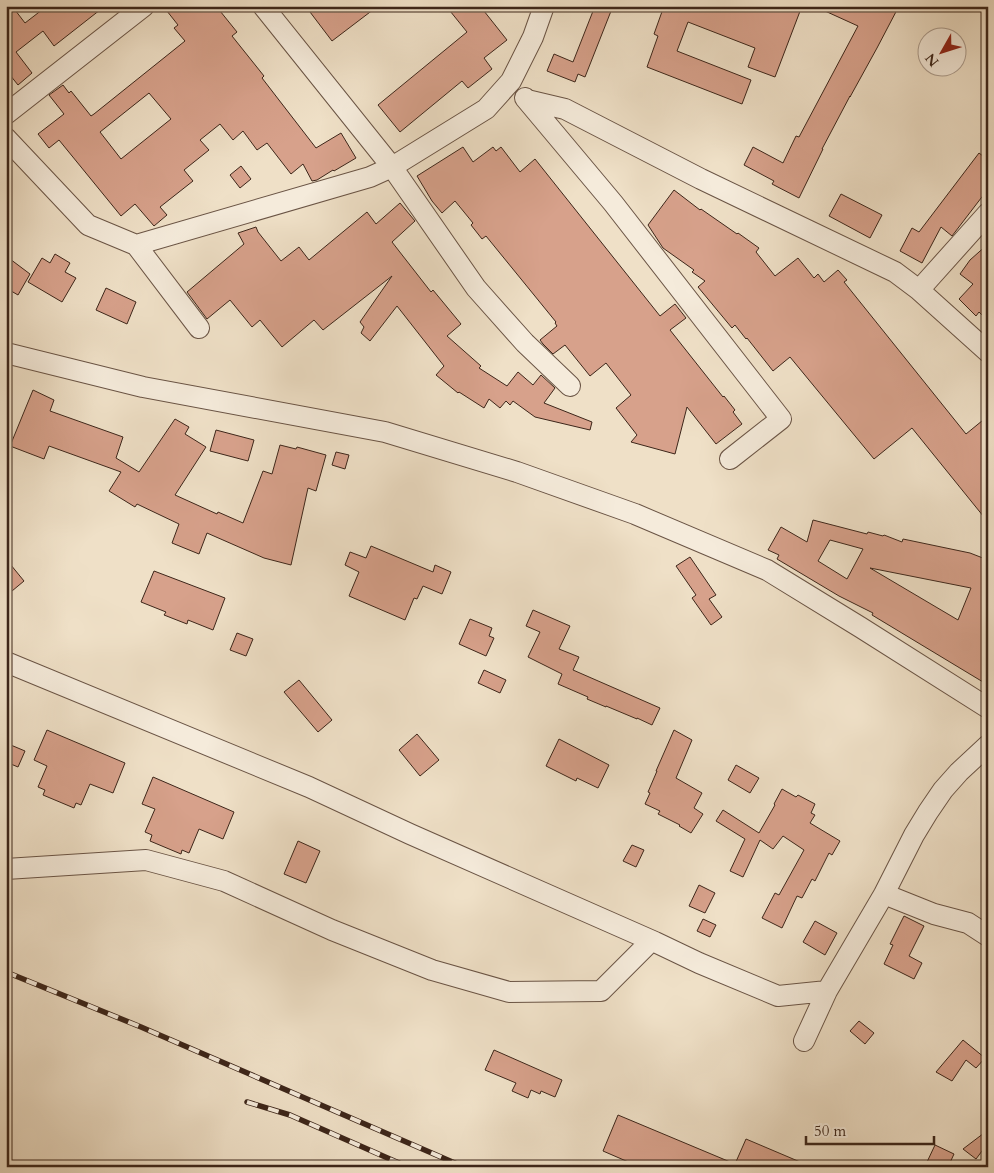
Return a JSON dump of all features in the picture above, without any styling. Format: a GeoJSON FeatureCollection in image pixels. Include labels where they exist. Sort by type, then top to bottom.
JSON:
{"type":"FeatureCollection","features":[{"type":"Feature","properties":{"kind":"street"},"geometry":{"type":"LineString","coordinates":[[6,114],[144,6]]}},
{"type":"Feature","properties":{"kind":"street"},"geometry":{"type":"LineString","coordinates":[[263,6],[392,167],[476,288],[524,343],[570,386]]}},
{"type":"Feature","properties":{"kind":"street"},"geometry":{"type":"LineString","coordinates":[[136,245],[370,177],[392,167],[486,109],[511,81],[533,37],[543,7]]}},
{"type":"Feature","properties":{"kind":"street"},"geometry":{"type":"LineString","coordinates":[[511,81],[613,203],[781,419],[730,459]]}},
{"type":"Feature","properties":{"kind":"street"},"geometry":{"type":"LineString","coordinates":[[527,100],[564,109],[701,179],[895,272],[985,345]]}},
{"type":"Feature","properties":{"kind":"street"},"geometry":{"type":"LineString","coordinates":[[6,138],[88,225],[136,245],[199,328]]}},
{"type":"Feature","properties":{"kind":"street"},"geometry":{"type":"LineString","coordinates":[[918,290],[988,213]]}},
{"type":"Feature","properties":{"kind":"street"},"geometry":{"type":"LineString","coordinates":[[6,353],[143,387],[385,432],[517,472],[635,514],[767,570],[988,708]]}},
{"type":"Feature","properties":{"kind":"street"},"geometry":{"type":"LineString","coordinates":[[6,662],[309,787],[699,964],[778,996],[828,992]]}},
{"type":"Feature","properties":{"kind":"street"},"geometry":{"type":"LineString","coordinates":[[804,1041],[828,992],[928,812],[943,790],[959,772],[988,745]]}},
{"type":"Feature","properties":{"kind":"street"},"geometry":{"type":"LineString","coordinates":[[6,869],[146,860],[224,881],[332,930],[432,970],[509,992],[601,991],[651,941]]}},
{"type":"Feature","properties":{"kind":"street"},"geometry":{"type":"LineString","coordinates":[[884,894],[934,914],[968,923],[988,936]]}},
{"type":"Feature","properties":{"kind":"building"},"geometry":{"type":"Polygon","coordinates":[[[6,6],[12,6],[25,23],[47,6],[105,6],[54,46],[43,31],[16,52],[32,73],[18,85],[6,70],[6,6]]]}},
{"type":"Feature","properties":{"kind":"building"},"geometry":{"type":"Polygon","coordinates":[[[163,6],[216,6],[237,32],[232,36],[264,76],[262,78],[316,148],[341,133],[356,158],[312,181],[303,164],[291,174],[267,143],[257,150],[243,131],[233,140],[220,124],[200,140],[209,150],[184,170],[193,181],[160,207],[167,215],[154,226],[135,204],[121,216],[59,140],[49,148],[38,134],[64,114],[49,95],[63,85],[69,93],[71,91],[91,116],[185,41],[174,28],[178,25],[163,6]],[[149,93],[100,132],[121,159],[171,119],[149,93]]]}},
{"type":"Feature","properties":{"kind":"building"},"geometry":{"type":"Polygon","coordinates":[[[318,6],[378,6],[332,41],[310,12],[318,6]]]}},
{"type":"Feature","properties":{"kind":"building"},"geometry":{"type":"Polygon","coordinates":[[[446,6],[480,6],[507,40],[484,58],[492,69],[468,88],[462,81],[400,132],[378,105],[467,32],[446,6]]]}},
{"type":"Feature","properties":{"kind":"building"},"geometry":{"type":"Polygon","coordinates":[[[595,6],[613,6],[585,77],[578,74],[575,82],[547,71],[554,54],[573,62],[595,6]]]}},
{"type":"Feature","properties":{"kind":"building"},"geometry":{"type":"Polygon","coordinates":[[[664,6],[802,6],[775,77],[748,67],[755,48],[688,22],[677,51],[751,80],[742,104],[647,67],[658,36],[654,34],[664,6]]]}},
{"type":"Feature","properties":{"kind":"building"},"geometry":{"type":"Polygon","coordinates":[[[814,6],[899,6],[822,149],[799,198],[772,184],[774,181],[744,165],[753,147],[783,163],[796,136],[799,137],[858,26],[814,6]]]}},
{"type":"Feature","properties":{"kind":"building"},"geometry":{"type":"Polygon","coordinates":[[[463,147],[473,162],[493,147],[496,151],[501,147],[520,172],[535,159],[660,316],[675,304],[686,318],[670,330],[735,410],[733,412],[742,424],[716,444],[687,407],[675,454],[631,442],[637,435],[616,408],[631,395],[606,363],[590,376],[565,345],[553,354],[540,340],[557,326],[556,322],[486,236],[482,239],[471,225],[473,223],[455,201],[442,213],[432,201],[417,176],[463,147]]]}},
{"type":"Feature","properties":{"kind":"building"},"geometry":{"type":"Polygon","coordinates":[[[979,153],[988,160],[988,189],[952,236],[941,227],[922,263],[900,251],[912,228],[919,232],[979,153]]]}},
{"type":"Feature","properties":{"kind":"building"},"geometry":{"type":"Polygon","coordinates":[[[241,166],[251,179],[240,188],[230,175],[241,166]]]}},
{"type":"Feature","properties":{"kind":"building"},"geometry":{"type":"Polygon","coordinates":[[[674,190],[700,210],[759,248],[756,252],[775,276],[798,258],[814,278],[818,274],[824,282],[838,270],[847,280],[844,282],[966,434],[988,416],[988,522],[912,428],[874,459],[790,357],[773,371],[735,325],[732,328],[698,287],[705,281],[692,272],[694,270],[663,248],[648,225],[674,190]]]}},
{"type":"Feature","properties":{"kind":"building"},"geometry":{"type":"Polygon","coordinates":[[[841,194],[882,215],[870,238],[829,216],[841,194]]]}},
{"type":"Feature","properties":{"kind":"building"},"geometry":{"type":"Polygon","coordinates":[[[400,203],[415,221],[392,242],[431,292],[433,290],[461,324],[447,336],[481,366],[479,368],[507,386],[518,372],[533,385],[541,375],[555,388],[544,403],[592,422],[590,430],[535,417],[513,401],[510,405],[506,401],[500,408],[489,399],[484,408],[458,393],[436,375],[444,366],[397,306],[370,341],[361,333],[364,327],[360,322],[392,276],[323,330],[314,320],[282,347],[260,320],[252,327],[230,300],[207,319],[187,292],[244,244],[238,233],[256,227],[281,261],[299,247],[309,260],[367,212],[376,224],[400,203]]]}},
{"type":"Feature","properties":{"kind":"building"},"geometry":{"type":"Polygon","coordinates":[[[988,244],[988,321],[979,312],[976,316],[959,299],[973,284],[960,274],[970,260],[988,244]]]}},
{"type":"Feature","properties":{"kind":"building"},"geometry":{"type":"Polygon","coordinates":[[[55,254],[70,263],[65,272],[76,278],[62,302],[28,282],[42,258],[50,263],[55,254]]]}},
{"type":"Feature","properties":{"kind":"building"},"geometry":{"type":"Polygon","coordinates":[[[6,256],[30,274],[18,295],[6,288],[6,256]]]}},
{"type":"Feature","properties":{"kind":"building"},"geometry":{"type":"Polygon","coordinates":[[[106,288],[136,302],[127,324],[96,310],[106,288]]]}},
{"type":"Feature","properties":{"kind":"building"},"geometry":{"type":"Polygon","coordinates":[[[33,390],[54,400],[50,411],[123,437],[116,458],[139,472],[175,419],[189,427],[185,434],[206,447],[175,495],[217,514],[218,512],[243,523],[263,471],[272,474],[280,445],[296,449],[297,447],[326,455],[316,491],[308,488],[291,565],[264,558],[207,533],[199,554],[172,543],[179,524],[137,504],[135,507],[109,491],[121,472],[49,446],[44,459],[10,446],[33,390]]]}},
{"type":"Feature","properties":{"kind":"building"},"geometry":{"type":"Polygon","coordinates":[[[216,430],[254,440],[248,461],[210,451],[216,430]]]}},
{"type":"Feature","properties":{"kind":"building"},"geometry":{"type":"Polygon","coordinates":[[[336,452],[349,455],[345,469],[332,465],[336,452]]]}},
{"type":"Feature","properties":{"kind":"building"},"geometry":{"type":"Polygon","coordinates":[[[813,520],[867,534],[868,532],[884,535],[902,542],[903,539],[970,553],[988,560],[988,685],[872,615],[873,613],[839,596],[777,559],[779,555],[768,550],[781,527],[807,542],[813,520]],[[830,540],[818,561],[847,579],[863,549],[830,540]],[[870,568],[958,620],[971,588],[870,568]]]}},
{"type":"Feature","properties":{"kind":"building"},"geometry":{"type":"Polygon","coordinates":[[[371,546],[433,572],[435,565],[451,572],[442,594],[423,586],[417,599],[414,598],[405,620],[349,596],[359,572],[345,565],[350,552],[366,558],[371,546]]]}},
{"type":"Feature","properties":{"kind":"building"},"geometry":{"type":"Polygon","coordinates":[[[690,557],[716,595],[709,599],[722,617],[711,625],[692,598],[696,595],[676,566],[690,557]]]}},
{"type":"Feature","properties":{"kind":"building"},"geometry":{"type":"Polygon","coordinates":[[[6,559],[24,581],[6,596],[6,559]]]}},
{"type":"Feature","properties":{"kind":"building"},"geometry":{"type":"Polygon","coordinates":[[[154,571],[225,598],[213,630],[188,620],[187,624],[164,615],[166,612],[141,602],[154,571]]]}},
{"type":"Feature","properties":{"kind":"building"},"geometry":{"type":"Polygon","coordinates":[[[533,610],[570,626],[559,649],[579,657],[573,670],[660,708],[652,725],[587,699],[588,697],[558,684],[562,674],[528,657],[540,632],[526,626],[533,610]]]}},
{"type":"Feature","properties":{"kind":"building"},"geometry":{"type":"Polygon","coordinates":[[[470,619],[492,628],[489,636],[494,638],[486,656],[459,644],[470,619]]]}},
{"type":"Feature","properties":{"kind":"building"},"geometry":{"type":"Polygon","coordinates":[[[237,633],[253,639],[246,656],[230,650],[237,633]]]}},
{"type":"Feature","properties":{"kind":"building"},"geometry":{"type":"Polygon","coordinates":[[[484,670],[506,680],[500,693],[478,683],[484,670]]]}},
{"type":"Feature","properties":{"kind":"building"},"geometry":{"type":"Polygon","coordinates":[[[299,680],[332,720],[318,732],[284,692],[299,680]]]}},
{"type":"Feature","properties":{"kind":"building"},"geometry":{"type":"Polygon","coordinates":[[[47,730],[125,763],[113,793],[90,784],[81,805],[76,803],[74,808],[43,795],[45,790],[38,787],[47,766],[34,760],[47,730]]]}},
{"type":"Feature","properties":{"kind":"building"},"geometry":{"type":"Polygon","coordinates":[[[674,730],[692,740],[676,778],[702,793],[694,808],[703,814],[691,833],[658,814],[660,811],[645,804],[656,771],[674,730]]]}},
{"type":"Feature","properties":{"kind":"building"},"geometry":{"type":"Polygon","coordinates":[[[417,734],[439,760],[420,776],[399,750],[417,734]]]}},
{"type":"Feature","properties":{"kind":"building"},"geometry":{"type":"Polygon","coordinates":[[[559,739],[609,765],[598,788],[577,778],[576,781],[546,766],[559,739]]]}},
{"type":"Feature","properties":{"kind":"building"},"geometry":{"type":"Polygon","coordinates":[[[6,743],[25,751],[18,767],[6,762],[6,743]]]}},
{"type":"Feature","properties":{"kind":"building"},"geometry":{"type":"Polygon","coordinates":[[[736,765],[759,778],[750,793],[728,780],[736,765]]]}},
{"type":"Feature","properties":{"kind":"building"},"geometry":{"type":"Polygon","coordinates":[[[153,777],[234,812],[223,839],[199,829],[189,853],[182,850],[181,854],[150,841],[152,835],[145,832],[155,809],[142,804],[153,777]]]}},
{"type":"Feature","properties":{"kind":"building"},"geometry":{"type":"Polygon","coordinates":[[[782,789],[815,804],[811,813],[815,815],[810,823],[840,841],[832,855],[829,853],[815,881],[812,879],[802,898],[797,896],[782,928],[762,918],[775,893],[779,895],[804,850],[783,836],[773,849],[760,840],[743,877],[730,871],[745,839],[716,821],[723,810],[759,833],[782,789]]]}},
{"type":"Feature","properties":{"kind":"building"},"geometry":{"type":"Polygon","coordinates":[[[298,841],[320,851],[306,883],[284,874],[298,841]]]}},
{"type":"Feature","properties":{"kind":"building"},"geometry":{"type":"Polygon","coordinates":[[[632,845],[644,850],[636,867],[623,861],[632,845]]]}},
{"type":"Feature","properties":{"kind":"building"},"geometry":{"type":"Polygon","coordinates":[[[699,885],[715,893],[705,913],[689,906],[699,885]]]}},
{"type":"Feature","properties":{"kind":"building"},"geometry":{"type":"Polygon","coordinates":[[[904,916],[924,926],[909,956],[922,963],[914,979],[884,964],[893,945],[890,944],[904,916]]]}},
{"type":"Feature","properties":{"kind":"building"},"geometry":{"type":"Polygon","coordinates":[[[703,919],[716,925],[710,937],[697,931],[703,919]]]}},
{"type":"Feature","properties":{"kind":"building"},"geometry":{"type":"Polygon","coordinates":[[[815,921],[837,933],[825,955],[803,942],[815,921]]]}},
{"type":"Feature","properties":{"kind":"building"},"geometry":{"type":"Polygon","coordinates":[[[859,1021],[874,1033],[865,1044],[850,1031],[859,1021]]]}},
{"type":"Feature","properties":{"kind":"building"},"geometry":{"type":"Polygon","coordinates":[[[963,1040],[985,1058],[976,1068],[966,1060],[952,1081],[936,1072],[963,1040]]]}},
{"type":"Feature","properties":{"kind":"building"},"geometry":{"type":"Polygon","coordinates":[[[494,1050],[562,1080],[555,1097],[541,1091],[540,1094],[531,1090],[528,1098],[512,1091],[516,1083],[485,1070],[494,1050]]]}},
{"type":"Feature","properties":{"kind":"building"},"geometry":{"type":"Polygon","coordinates":[[[618,1115],[735,1164],[746,1139],[812,1167],[640,1167],[603,1151],[618,1115]]]}},
{"type":"Feature","properties":{"kind":"building"},"geometry":{"type":"Polygon","coordinates":[[[988,1130],[988,1143],[976,1159],[963,1149],[988,1130]]]}},
{"type":"Feature","properties":{"kind":"building"},"geometry":{"type":"Polygon","coordinates":[[[935,1145],[954,1154],[948,1167],[937,1167],[927,1162],[935,1145]]]}},
{"type":"Feature","properties":{"kind":"railway"},"geometry":{"type":"LineString","coordinates":[[6,972],[141,1027],[464,1167]]}},
{"type":"Feature","properties":{"kind":"railway"},"geometry":{"type":"LineString","coordinates":[[247,1102],[290,1115],[408,1167]]}}]}
